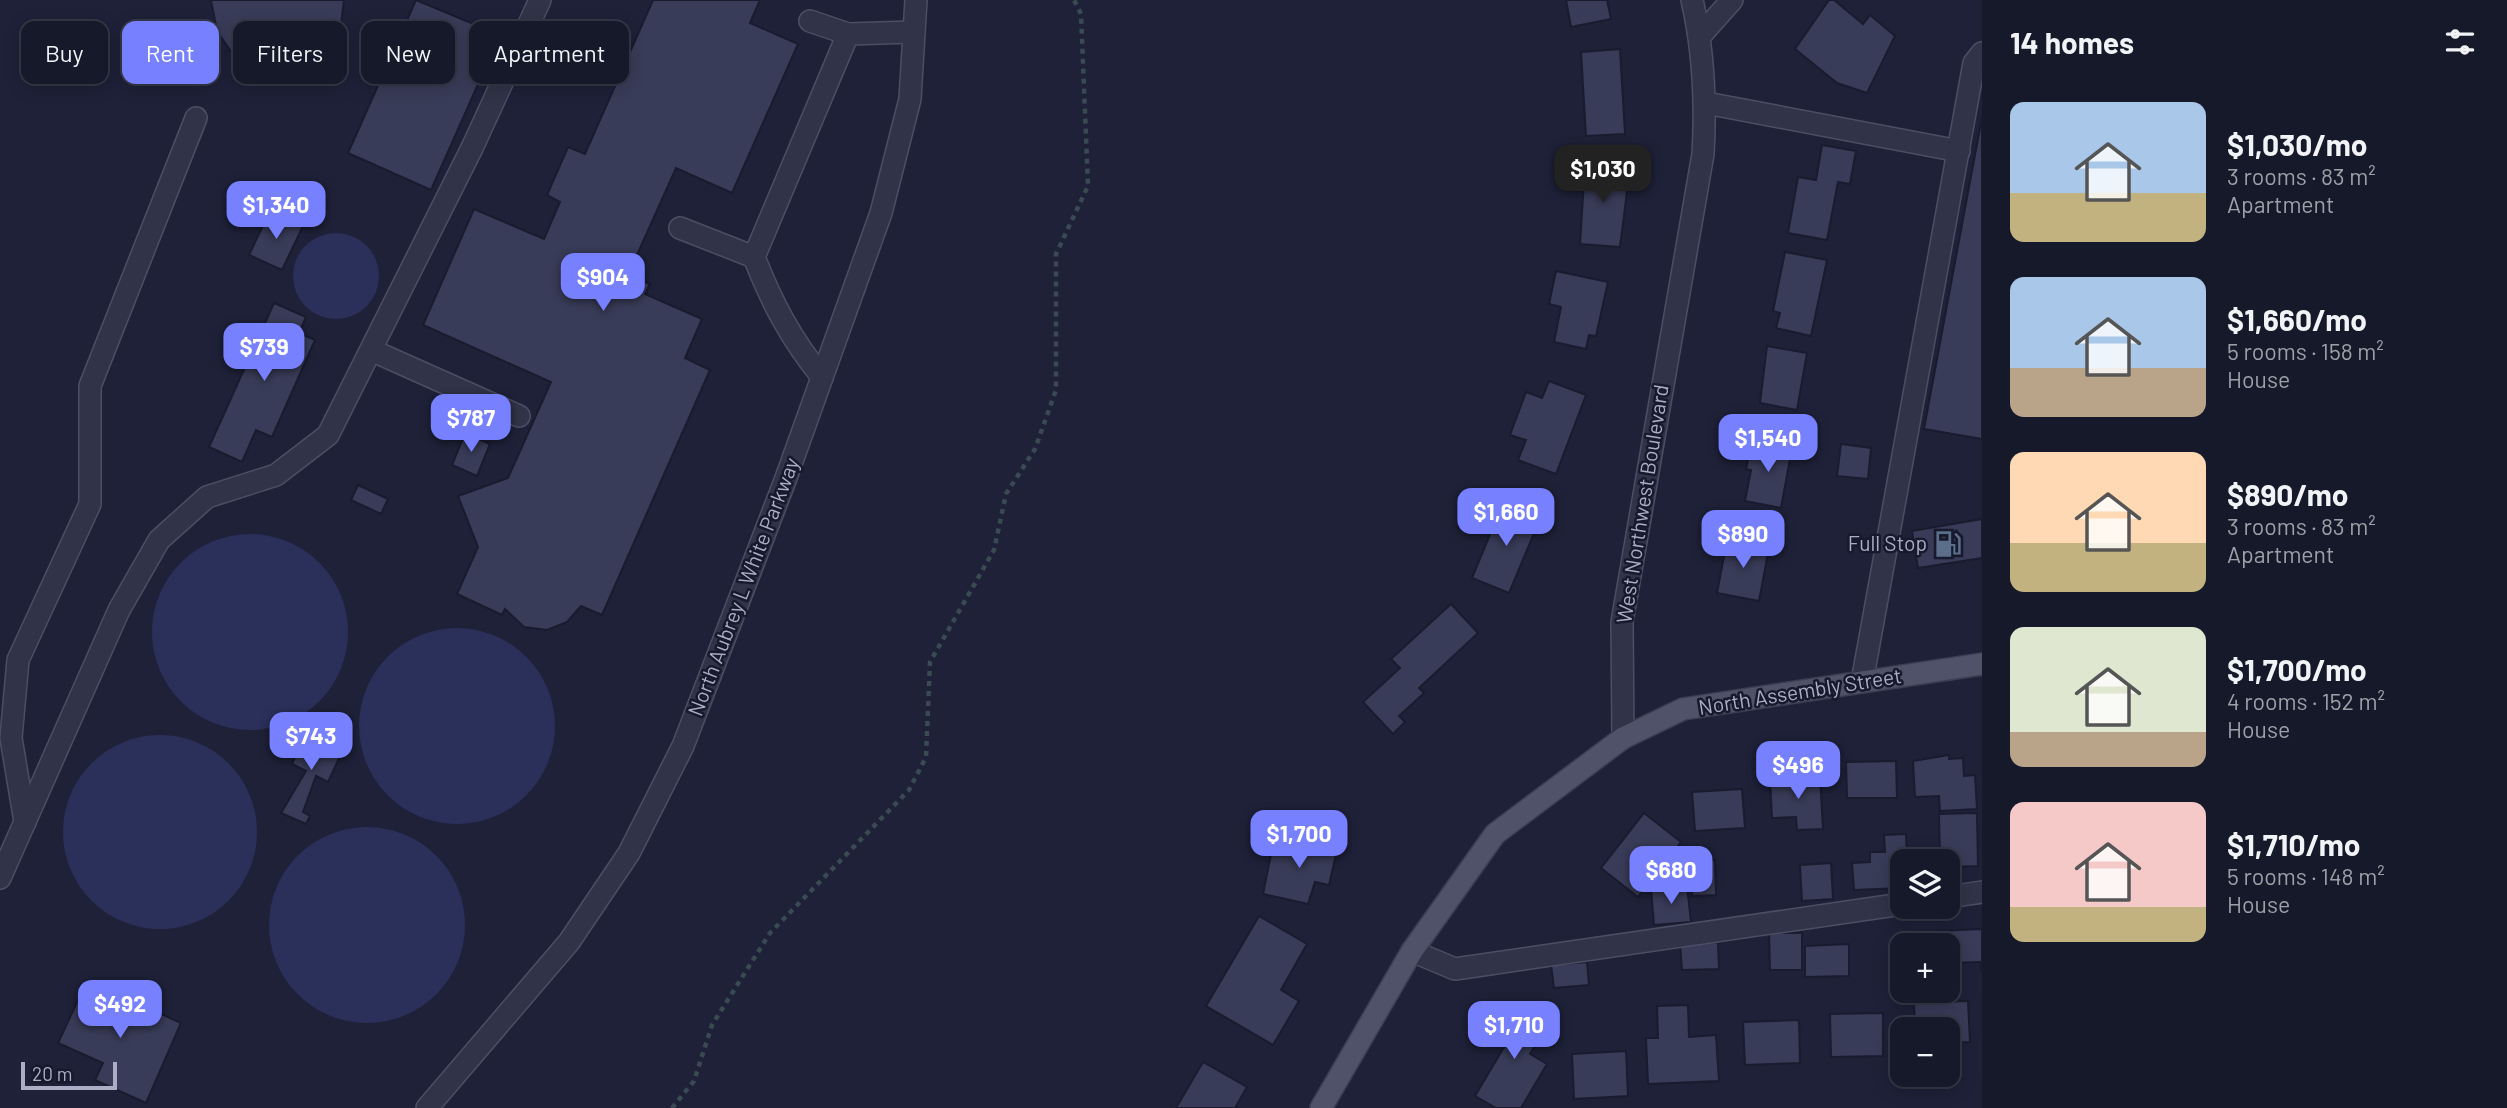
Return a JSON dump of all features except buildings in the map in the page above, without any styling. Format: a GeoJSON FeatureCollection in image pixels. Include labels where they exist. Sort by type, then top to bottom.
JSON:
{"type":"FeatureCollection","features":[{"type":"Feature","properties":{"kind":"main road","name":"North Assembly Street"},"geometry":{"type":"LineString","coordinates":[[1623,738],[1683,709],[1982,664]]}},
{"type":"Feature","properties":{"kind":"main road"},"geometry":{"type":"LineString","coordinates":[[1321,1108],[1412,951],[1495,834],[1623,738]]}},
{"type":"Feature","properties":{"kind":"street"},"geometry":{"type":"LineString","coordinates":[[0,878],[119,610],[159,540],[207,497],[276,475],[328,435],[472,148],[540,0]]}},
{"type":"Feature","properties":{"kind":"street","name":"North Aubrey L White Parkway"},"geometry":{"type":"LineString","coordinates":[[427,1108],[569,942],[629,853],[683,746],[881,214],[910,99],[916,0]]}},
{"type":"Feature","properties":{"kind":"street","name":"West Northwest Boulevard"},"geometry":{"type":"LineString","coordinates":[[1623,738],[1622,622],[1703,154],[1706,103],[1700,36],[1692,0]]}},
{"type":"Feature","properties":{"kind":"street"},"geometry":{"type":"LineString","coordinates":[[1700,36],[1732,0]]}},
{"type":"Feature","properties":{"kind":"street"},"geometry":{"type":"LineString","coordinates":[[810,21],[848,34],[914,32]]}},
{"type":"Feature","properties":{"kind":"street"},"geometry":{"type":"LineString","coordinates":[[754,257],[848,34]]}},
{"type":"Feature","properties":{"kind":"street"},"geometry":{"type":"LineString","coordinates":[[1862,682],[1974,63],[1982,53]]}},
{"type":"Feature","properties":{"kind":"street"},"geometry":{"type":"LineString","coordinates":[[1706,103],[1959,151]]}},
{"type":"Feature","properties":{"kind":"street"},"geometry":{"type":"LineString","coordinates":[[25,822],[11,738],[18,660],[90,504],[90,386],[196,118]]}},
{"type":"Feature","properties":{"kind":"street"},"geometry":{"type":"LineString","coordinates":[[680,228],[754,257],[793,341],[822,377]]}},
{"type":"Feature","properties":{"kind":"street"},"geometry":{"type":"LineString","coordinates":[[370,350],[519,416]]}},
{"type":"Feature","properties":{"kind":"street"},"geometry":{"type":"LineString","coordinates":[[1960,895],[1982,892]]}},
{"type":"Feature","properties":{"kind":"street"},"geometry":{"type":"LineString","coordinates":[[1412,951],[1455,969],[1890,906]]}},
{"type":"Feature","properties":{"kind":"path"},"geometry":{"type":"LineString","coordinates":[[672,1108],[694,1081],[712,1025],[770,933],[909,790],[926,757],[930,662],[994,550],[1006,494],[1035,449],[1056,390],[1056,254],[1088,186],[1081,14],[1074,0]]}},
{"type":"Feature","properties":{"kind":"water"},"geometry":{"type":"Polygon","coordinates":[[[328,233],[344,233],[367,245],[376,259],[379,276],[376,293],[367,307],[344,319],[328,319],[312,312],[300,300],[293,284],[293,268],[300,252],[312,240],[328,233]]]}},
{"type":"Feature","properties":{"kind":"water"},"geometry":{"type":"Polygon","coordinates":[[[250,534],[287,542],[319,563],[340,595],[348,632],[340,669],[319,701],[287,722],[250,730],[213,722],[181,701],[160,669],[152,632],[160,595],[181,563],[213,542],[250,534]]]}},
{"type":"Feature","properties":{"kind":"water"},"geometry":{"type":"Polygon","coordinates":[[[457,628],[495,635],[526,657],[548,688],[555,726],[548,764],[526,795],[495,817],[457,824],[419,817],[388,795],[366,764],[359,726],[366,688],[388,657],[419,635],[457,628]]]}},
{"type":"Feature","properties":{"kind":"water"},"geometry":{"type":"Polygon","coordinates":[[[160,735],[197,743],[228,764],[249,795],[257,832],[249,869],[228,900],[197,921],[160,929],[123,921],[92,900],[71,869],[63,832],[71,795],[92,764],[123,743],[160,735]]]}},
{"type":"Feature","properties":{"kind":"water"},"geometry":{"type":"Polygon","coordinates":[[[367,827],[404,835],[436,856],[457,888],[465,925],[457,962],[436,994],[404,1015],[367,1023],[330,1015],[298,994],[277,962],[269,925],[277,888],[298,856],[330,835],[367,827]]]}},
{"type":"Feature","properties":{"kind":"place","name":"Full Stop"},"geometry":{"type":"Point","coordinates":[1948,544]}}]}
